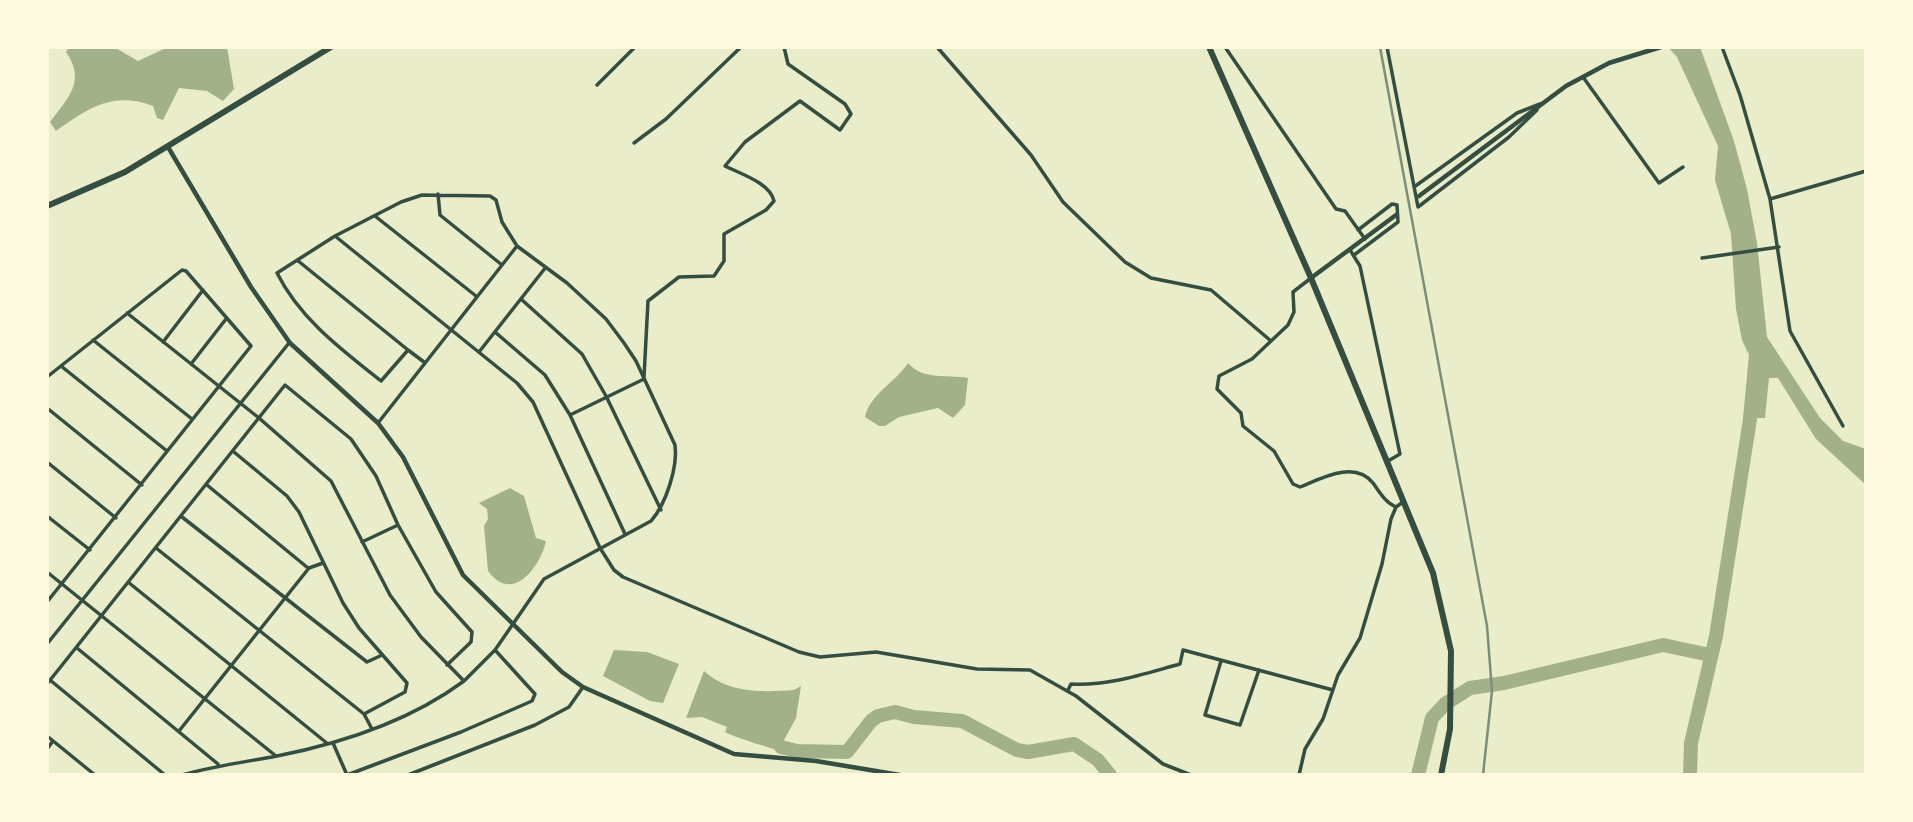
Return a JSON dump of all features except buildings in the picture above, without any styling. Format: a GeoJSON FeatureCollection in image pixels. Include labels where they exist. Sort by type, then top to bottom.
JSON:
{"type":"FeatureCollection","features":[{"type":"Feature","properties":{"kind":"main road"},"geometry":{"type":"LineString","coordinates":[[47,206],[125,172],[331,47]]}},
{"type":"Feature","properties":{"kind":"main road"},"geometry":{"type":"LineString","coordinates":[[1209,47],[1311,278],[1440,596],[1451,651],[1452,693],[1441,775]]}},
{"type":"Feature","properties":{"kind":"street"},"geometry":{"type":"LineString","coordinates":[[597,85],[635,47]]}},
{"type":"Feature","properties":{"kind":"street"},"geometry":{"type":"LineString","coordinates":[[635,143],[666,119],[741,47]]}},
{"type":"Feature","properties":{"kind":"street"},"geometry":{"type":"LineString","coordinates":[[644,379],[648,301],[679,277],[714,276],[724,261],[724,234],[766,210],[774,201],[770,192],[760,184],[725,166],[745,142],[800,101],[840,130],[851,114],[845,104],[788,64],[784,47]]}},
{"type":"Feature","properties":{"kind":"street"},"geometry":{"type":"LineString","coordinates":[[937,47],[1031,155],[1063,202],[1125,262],[1151,278],[1211,290],[1271,341]]}},
{"type":"Feature","properties":{"kind":"street"},"geometry":{"type":"LineString","coordinates":[[1226,47],[1336,209],[1345,211],[1365,239]]}},
{"type":"Feature","properties":{"kind":"street"},"geometry":{"type":"LineString","coordinates":[[1387,47],[1418,207],[1510,137],[1529,120],[1542,103]]}},
{"type":"Feature","properties":{"kind":"street"},"geometry":{"type":"LineString","coordinates":[[1419,196],[1582,76],[1609,63],[1661,47]]}},
{"type":"Feature","properties":{"kind":"street"},"geometry":{"type":"LineString","coordinates":[[1722,47],[1740,95],[1770,199],[1790,331],[1843,426]]}},
{"type":"Feature","properties":{"kind":"street"},"geometry":{"type":"LineString","coordinates":[[1582,76],[1659,183],[1683,167]]}},
{"type":"Feature","properties":{"kind":"street"},"geometry":{"type":"LineString","coordinates":[[1414,187],[1517,114],[1542,103]]}},
{"type":"Feature","properties":{"kind":"street"},"geometry":{"type":"LineString","coordinates":[[168,147],[250,287],[290,343],[378,423],[403,457],[453,560],[474,586],[562,672],[583,687],[734,754],[816,761],[900,775]]}},
{"type":"Feature","properties":{"kind":"street"},"geometry":{"type":"LineString","coordinates":[[1770,199],[1866,172]]}},
{"type":"Feature","properties":{"kind":"street"},"geometry":{"type":"LineString","coordinates":[[438,194],[439,215],[502,265]]}},
{"type":"Feature","properties":{"kind":"street"},"geometry":{"type":"LineString","coordinates":[[183,775],[218,764],[276,756],[331,743],[417,711],[464,681],[495,650],[544,579],[651,521],[661,510],[677,455],[675,445],[636,361],[606,319],[546,267],[517,246],[502,222],[494,198],[438,194],[422,195],[401,202],[335,236],[277,273],[287,293],[327,337],[381,381],[408,350]]}},
{"type":"Feature","properties":{"kind":"street"},"geometry":{"type":"LineString","coordinates":[[1358,230],[1392,204],[1397,205],[1398,222],[1293,292],[1292,319],[1252,359],[1219,376],[1217,389],[1241,413],[1243,426],[1274,451],[1293,484],[1300,487],[1326,476],[1358,472],[1367,475],[1388,503],[1396,508]]}},
{"type":"Feature","properties":{"kind":"street"},"geometry":{"type":"LineString","coordinates":[[1352,252],[1396,215]]}},
{"type":"Feature","properties":{"kind":"street"},"geometry":{"type":"LineString","coordinates":[[375,216],[476,296]]}},
{"type":"Feature","properties":{"kind":"street"},"geometry":{"type":"LineString","coordinates":[[335,236],[517,383],[533,402],[600,548],[614,570],[623,577],[799,652],[820,657],[876,652],[977,669],[1030,670],[1068,690],[1163,764],[1191,775]]}},
{"type":"Feature","properties":{"kind":"street"},"geometry":{"type":"LineString","coordinates":[[378,423],[517,246]]}},
{"type":"Feature","properties":{"kind":"street"},"geometry":{"type":"LineString","coordinates":[[1702,258],[1779,247]]}},
{"type":"Feature","properties":{"kind":"street"},"geometry":{"type":"LineString","coordinates":[[1352,252],[1360,266],[1400,454],[1386,463]]}},
{"type":"Feature","properties":{"kind":"street"},"geometry":{"type":"LineString","coordinates":[[298,260],[424,362]]}},
{"type":"Feature","properties":{"kind":"street"},"geometry":{"type":"LineString","coordinates":[[479,352],[546,267]]}},
{"type":"Feature","properties":{"kind":"street"},"geometry":{"type":"LineString","coordinates":[[47,377],[182,270],[186,271],[251,346],[47,601]]}},
{"type":"Feature","properties":{"kind":"street"},"geometry":{"type":"LineString","coordinates":[[163,342],[203,290]]}},
{"type":"Feature","properties":{"kind":"street"},"geometry":{"type":"LineString","coordinates":[[521,299],[582,354],[606,396],[661,510]]}},
{"type":"Feature","properties":{"kind":"street"},"geometry":{"type":"LineString","coordinates":[[127,313],[259,418],[331,481],[390,594],[421,637],[464,681]]}},
{"type":"Feature","properties":{"kind":"street"},"geometry":{"type":"LineString","coordinates":[[191,364],[227,319]]}},
{"type":"Feature","properties":{"kind":"street"},"geometry":{"type":"LineString","coordinates":[[495,332],[545,375],[570,415],[625,534]]}},
{"type":"Feature","properties":{"kind":"street"},"geometry":{"type":"LineString","coordinates":[[93,340],[192,419]]}},
{"type":"Feature","properties":{"kind":"street"},"geometry":{"type":"LineString","coordinates":[[47,644],[290,343]]}},
{"type":"Feature","properties":{"kind":"street"},"geometry":{"type":"LineString","coordinates":[[61,366],[167,451]]}},
{"type":"Feature","properties":{"kind":"street"},"geometry":{"type":"LineString","coordinates":[[570,415],[644,379]]}},
{"type":"Feature","properties":{"kind":"street"},"geometry":{"type":"LineString","coordinates":[[165,775],[49,682],[285,385],[351,439],[376,476],[398,525],[436,592],[472,632],[471,642],[447,665]]}},
{"type":"Feature","properties":{"kind":"street"},"geometry":{"type":"LineString","coordinates":[[47,408],[142,485]]}},
{"type":"Feature","properties":{"kind":"street"},"geometry":{"type":"LineString","coordinates":[[234,452],[287,496],[299,512],[343,603],[380,656],[407,683],[405,692],[364,713]]}},
{"type":"Feature","properties":{"kind":"street"},"geometry":{"type":"LineString","coordinates":[[47,462],[116,517]]}},
{"type":"Feature","properties":{"kind":"street"},"geometry":{"type":"LineString","coordinates":[[207,485],[309,568]]}},
{"type":"Feature","properties":{"kind":"street"},"geometry":{"type":"LineString","coordinates":[[1299,775],[1305,749],[1360,638],[1382,564],[1384,544],[1396,508],[1403,502]]}},
{"type":"Feature","properties":{"kind":"street"},"geometry":{"type":"LineString","coordinates":[[47,516],[90,550]]}},
{"type":"Feature","properties":{"kind":"street"},"geometry":{"type":"LineString","coordinates":[[182,517],[367,662],[380,656]]}},
{"type":"Feature","properties":{"kind":"street"},"geometry":{"type":"LineString","coordinates":[[362,542],[398,525]]}},
{"type":"Feature","properties":{"kind":"street"},"geometry":{"type":"LineString","coordinates":[[156,548],[364,713],[372,729]]}},
{"type":"Feature","properties":{"kind":"street"},"geometry":{"type":"LineString","coordinates":[[179,731],[309,568],[323,563]]}},
{"type":"Feature","properties":{"kind":"street"},"geometry":{"type":"LineString","coordinates":[[47,572],[276,756]]}},
{"type":"Feature","properties":{"kind":"street"},"geometry":{"type":"LineString","coordinates":[[128,582],[331,743],[347,775],[461,732],[532,701],[535,694],[495,650]]}},
{"type":"Feature","properties":{"kind":"street"},"geometry":{"type":"LineString","coordinates":[[77,648],[218,764]]}},
{"type":"Feature","properties":{"kind":"street"},"geometry":{"type":"LineString","coordinates":[[1068,690],[1071,684],[1094,685],[1123,680],[1180,664],[1183,650],[1333,690]]}},
{"type":"Feature","properties":{"kind":"street"},"geometry":{"type":"LineString","coordinates":[[1221,661],[1205,715],[1240,725],[1259,670]]}},
{"type":"Feature","properties":{"kind":"street"},"geometry":{"type":"LineString","coordinates":[[408,775],[535,725],[569,707],[583,687]]}},
{"type":"Feature","properties":{"kind":"street"},"geometry":{"type":"LineString","coordinates":[[47,736],[95,775]]}},
{"type":"Feature","properties":{"kind":"street"},"geometry":{"type":"LineString","coordinates":[[47,749],[53,741]]}},
{"type":"Feature","properties":{"kind":"shaded area"},"geometry":{"type":"Polygon","coordinates":[[[69,47],[114,47],[138,61],[168,47],[227,47],[234,89],[223,101],[207,91],[179,88],[163,120],[157,118],[153,106],[125,100],[113,101],[90,109],[56,131],[50,122],[69,97],[75,80],[72,62],[66,52],[69,47]]]}},
{"type":"Feature","properties":{"kind":"shaded area"},"geometry":{"type":"Polygon","coordinates":[[[1668,47],[1700,47],[1734,141],[1747,189],[1757,243],[1767,337],[1820,418],[1843,441],[1866,449],[1866,485],[1816,439],[1778,378],[1769,378],[1765,418],[1743,418],[1749,355],[1742,340],[1736,309],[1731,234],[1715,180],[1718,146],[1677,57],[1668,47]]]}},
{"type":"Feature","properties":{"kind":"shaded area"},"geometry":{"type":"Polygon","coordinates":[[[908,363],[928,375],[968,378],[965,405],[953,418],[938,408],[899,417],[885,426],[879,426],[865,417],[872,402],[908,363]]]}},
{"type":"Feature","properties":{"kind":"shaded area"},"geometry":{"type":"Polygon","coordinates":[[[510,488],[524,496],[536,538],[546,541],[538,562],[524,579],[506,584],[488,571],[484,526],[488,519],[487,509],[479,503],[510,488]]]}},
{"type":"Feature","properties":{"kind":"shaded area"},"geometry":{"type":"Polygon","coordinates":[[[614,650],[647,652],[679,664],[663,703],[650,701],[603,676],[614,650]]]}},
{"type":"Feature","properties":{"kind":"shaded area"},"geometry":{"type":"Polygon","coordinates":[[[704,671],[724,684],[747,690],[794,690],[801,686],[796,718],[783,742],[786,752],[729,734],[725,732],[727,727],[702,717],[686,718],[704,671]]]}},
{"type":"Feature","properties":{"kind":"waterway"},"geometry":{"type":"LineString","coordinates":[[1690,775],[1691,743],[1716,636],[1753,400]]}},
{"type":"Feature","properties":{"kind":"waterway"},"geometry":{"type":"LineString","coordinates":[[1418,775],[1432,718],[1445,704],[1470,688],[1504,683],[1663,645],[1710,655]]}},
{"type":"Feature","properties":{"kind":"waterway"},"geometry":{"type":"LineString","coordinates":[[781,747],[797,751],[847,752],[871,721],[878,716],[895,712],[914,717],[962,721],[1017,750],[1028,752],[1074,744],[1098,760],[1110,775]]}},
{"type":"Feature","properties":{"kind":"railway"},"geometry":{"type":"LineString","coordinates":[[1380,47],[1487,626],[1492,691],[1483,775]]}}]}
